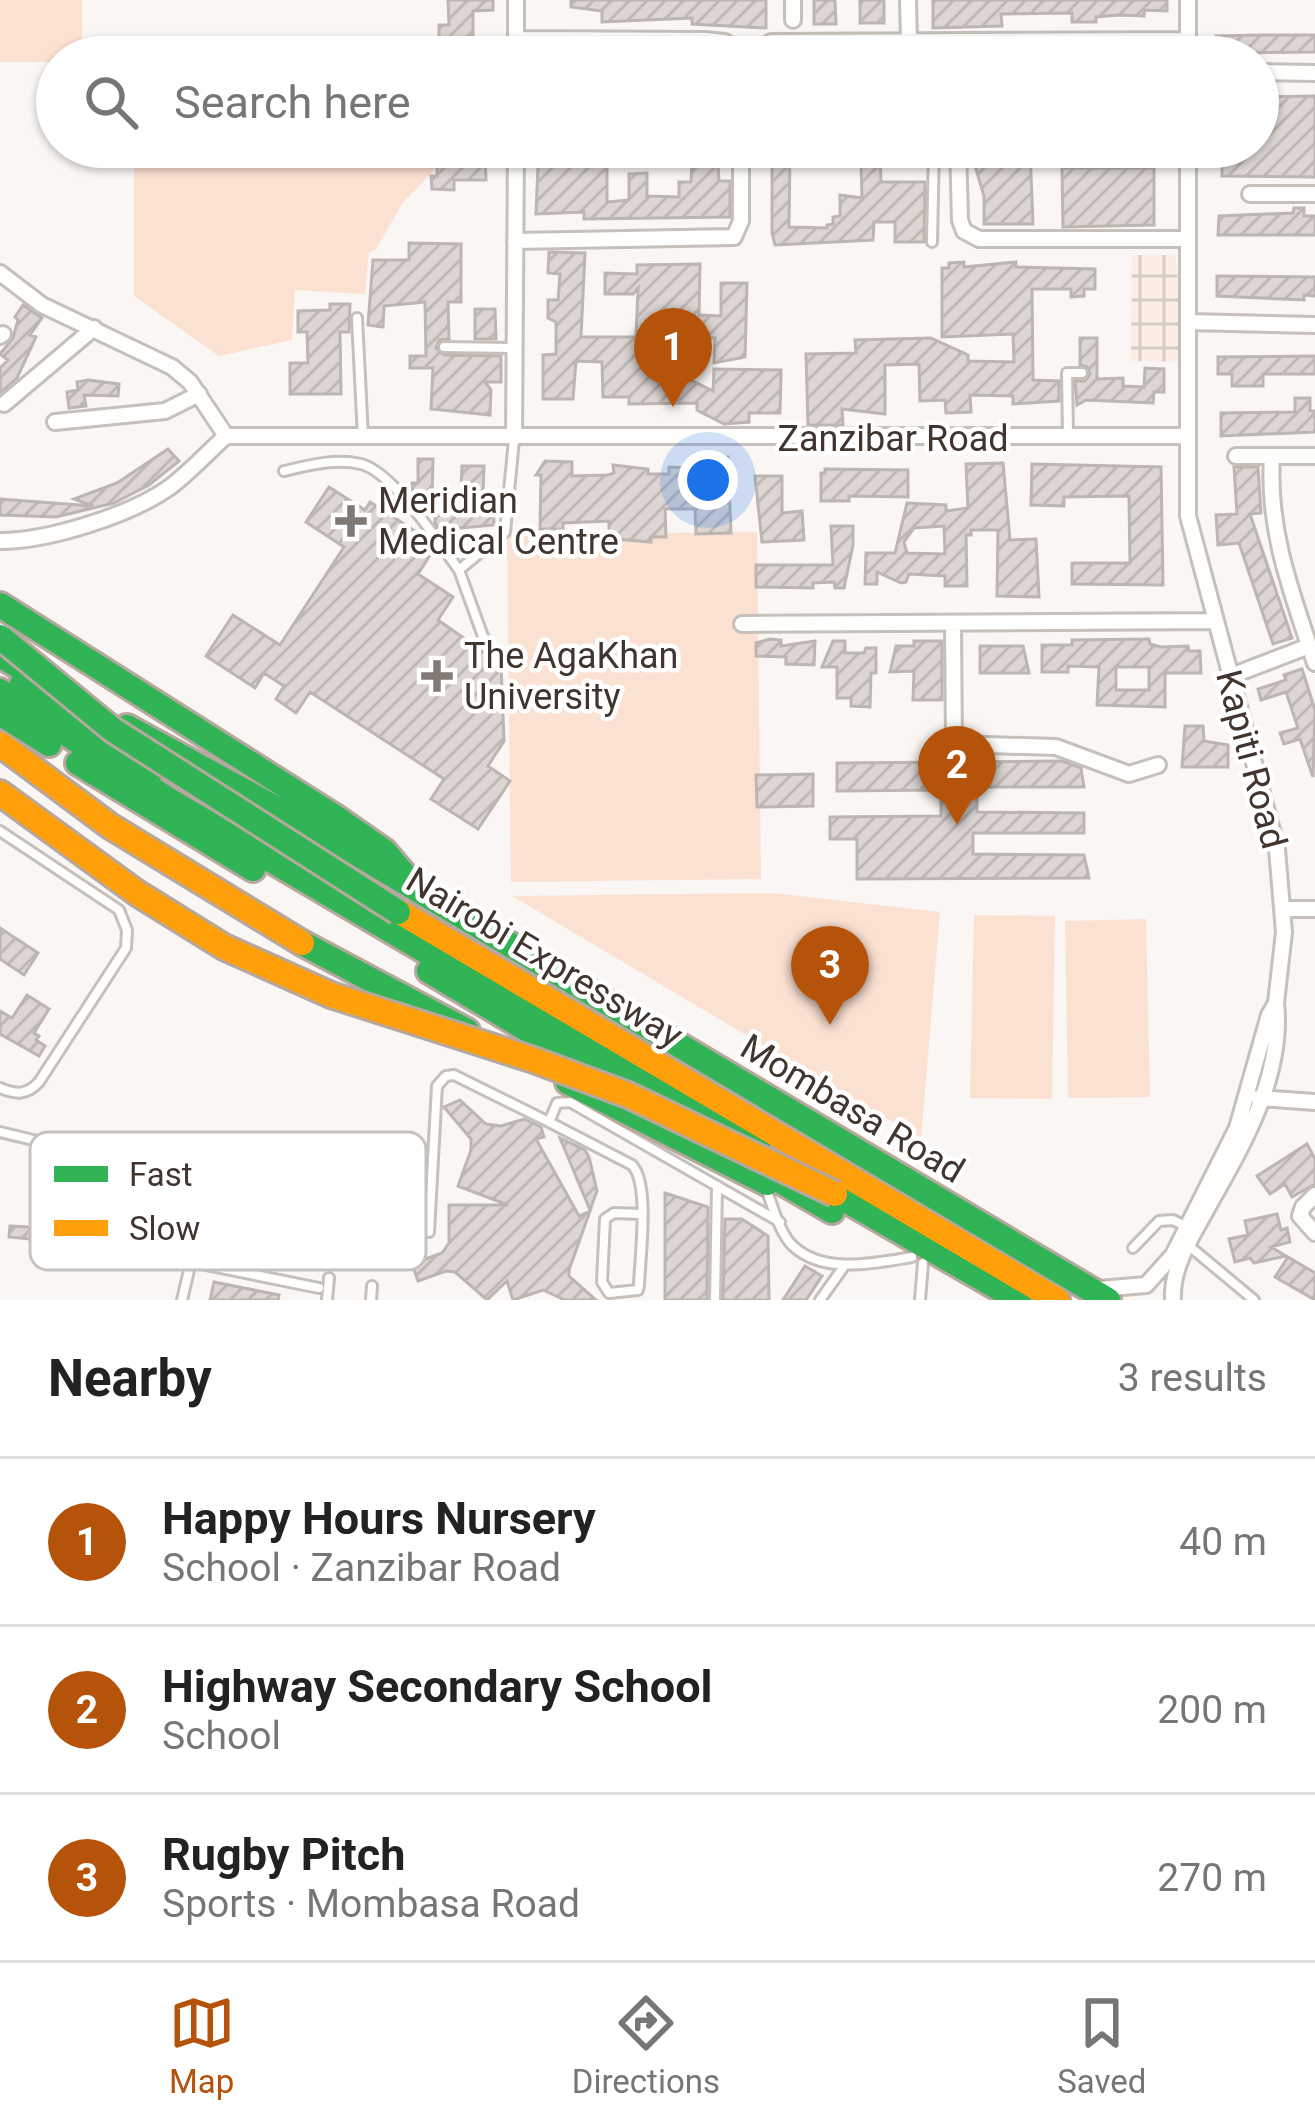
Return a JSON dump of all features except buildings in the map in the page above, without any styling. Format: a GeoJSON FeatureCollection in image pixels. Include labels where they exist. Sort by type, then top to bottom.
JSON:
{"type":"FeatureCollection","features":[{"type":"Feature","properties":{"kind":"highway"},"geometry":{"type":"LineString","coordinates":[[0,605],[338,819],[383,851],[424,897]]}},
{"type":"Feature","properties":{"kind":"highway"},"geometry":{"type":"LineString","coordinates":[[0,638],[113,730],[398,911]]}},
{"type":"Feature","properties":{"kind":"highway","name":"Mombasa Road"},"geometry":{"type":"LineString","coordinates":[[0,655],[332,839],[1099,1295]]}},
{"type":"Feature","properties":{"kind":"highway","name":"Nairobi Expressway"},"geometry":{"type":"LineString","coordinates":[[0,669],[83,728],[1057,1300]]}},
{"type":"Feature","properties":{"kind":"highway","name":"Nairobi Expressway"},"geometry":{"type":"LineString","coordinates":[[0,691],[223,832],[1019,1300]]}},
{"type":"Feature","properties":{"kind":"highway"},"geometry":{"type":"LineString","coordinates":[[0,713],[167,819],[985,1300]]}},
{"type":"Feature","properties":{"kind":"highway"},"geometry":{"type":"LineString","coordinates":[[0,744],[91,813],[320,956],[855,1224]]}},
{"type":"Feature","properties":{"kind":"highway"},"geometry":{"type":"LineString","coordinates":[[0,793],[137,893],[224,947],[331,995],[628,1095],[835,1194]]}},
{"type":"Feature","properties":{"kind":"street"},"geometry":{"type":"LineString","coordinates":[[516,0],[516,36]]}},
{"type":"Feature","properties":{"kind":"street"},"geometry":{"type":"LineString","coordinates":[[793,0],[793,20]]}},
{"type":"Feature","properties":{"kind":"street"},"geometry":{"type":"LineString","coordinates":[[908,0],[909,36]]}},
{"type":"Feature","properties":{"kind":"street"},"geometry":{"type":"LineString","coordinates":[[1188,0],[1188,36]]}},
{"type":"Feature","properties":{"kind":"street"},"geometry":{"type":"LineString","coordinates":[[1279,72],[1315,73]]}},
{"type":"Feature","properties":{"kind":"street"},"geometry":{"type":"LineString","coordinates":[[514,438],[516,168]]}},
{"type":"Feature","properties":{"kind":"street"},"geometry":{"type":"LineString","coordinates":[[515,241],[734,237],[741,221],[741,168]]}},
{"type":"Feature","properties":{"kind":"street"},"geometry":{"type":"LineString","coordinates":[[958,168],[961,220],[964,230],[979,239],[1188,239]]}},
{"type":"Feature","properties":{"kind":"street","name":"Kapiti Road"},"geometry":{"type":"LineString","coordinates":[[1099,1295],[1147,1285],[1190,1234],[1254,1097],[1269,1015],[1276,1004],[1285,909],[1267,800],[1188,516],[1188,168]]}},
{"type":"Feature","properties":{"kind":"street"},"geometry":{"type":"LineString","coordinates":[[1250,194],[1315,194]]}},
{"type":"Feature","properties":{"kind":"street"},"geometry":{"type":"LineString","coordinates":[[0,273],[42,304],[172,367],[199,394],[226,436],[167,489],[58,534],[0,541]]}},
{"type":"Feature","properties":{"kind":"street"},"geometry":{"type":"LineString","coordinates":[[1188,322],[1315,325]]}},
{"type":"Feature","properties":{"kind":"street"},"geometry":{"type":"LineString","coordinates":[[4,404],[94,328]]}},
{"type":"Feature","properties":{"kind":"street"},"geometry":{"type":"LineString","coordinates":[[55,422],[165,411],[199,394]]}},
{"type":"Feature","properties":{"kind":"street","name":"Zanzibar Road"},"geometry":{"type":"LineString","coordinates":[[226,436],[1188,436]]}},
{"type":"Feature","properties":{"kind":"street"},"geometry":{"type":"LineString","coordinates":[[1235,457],[1315,456]]}},
{"type":"Feature","properties":{"kind":"street"},"geometry":{"type":"LineString","coordinates":[[1272,457],[1275,537],[1315,663]]}},
{"type":"Feature","properties":{"kind":"street"},"geometry":{"type":"LineString","coordinates":[[742,625],[1216,621]]}},
{"type":"Feature","properties":{"kind":"street"},"geometry":{"type":"LineString","coordinates":[[952,626],[954,744],[1056,747],[1129,774],[1158,765]]}},
{"type":"Feature","properties":{"kind":"street"},"geometry":{"type":"LineString","coordinates":[[1231,676],[1309,646]]}},
{"type":"Feature","properties":{"kind":"street"},"geometry":{"type":"LineString","coordinates":[[1285,909],[1315,909]]}},
{"type":"Feature","properties":{"kind":"street"},"geometry":{"type":"LineString","coordinates":[[1254,1097],[1315,1102]]}},
{"type":"Feature","properties":{"kind":"street"},"geometry":{"type":"LineString","coordinates":[[1315,1195],[1300,1216],[1315,1233]]}},
{"type":"Feature","properties":{"kind":"street"},"geometry":{"type":"LineString","coordinates":[[1174,1300],[1172,1284],[1190,1234]]}},
{"type":"Feature","properties":{"kind":"lane"},"geometry":{"type":"LineString","coordinates":[[932,242],[934,168]]}},
{"type":"Feature","properties":{"kind":"lane"},"geometry":{"type":"LineString","coordinates":[[357,318],[363,439]]}},
{"type":"Feature","properties":{"kind":"lane"},"geometry":{"type":"LineString","coordinates":[[444,347],[515,348]]}},
{"type":"Feature","properties":{"kind":"lane"},"geometry":{"type":"LineString","coordinates":[[1068,437],[1066,373],[1082,373]]}},
{"type":"Feature","properties":{"kind":"lane"},"geometry":{"type":"LineString","coordinates":[[459,570],[505,532],[514,438]]}},
{"type":"Feature","properties":{"kind":"lane"},"geometry":{"type":"LineString","coordinates":[[284,471],[322,462],[365,464],[388,481],[459,570],[485,642]]}},
{"type":"Feature","properties":{"kind":"lane"},"geometry":{"type":"LineString","coordinates":[[0,831],[119,910],[127,930],[126,948],[39,1082],[31,1091],[13,1094],[0,1088]]}},
{"type":"Feature","properties":{"kind":"lane"},"geometry":{"type":"LineString","coordinates":[[429,1232],[436,1086],[441,1079],[454,1076],[637,1169],[642,1182],[641,1214],[638,1290],[609,1293],[602,1282],[605,1219],[614,1213],[641,1214]]}},
{"type":"Feature","properties":{"kind":"lane"},"geometry":{"type":"LineString","coordinates":[[549,1122],[557,1103],[570,1102],[780,1222]]}},
{"type":"Feature","properties":{"kind":"lane"},"geometry":{"type":"LineString","coordinates":[[0,1132],[30,1139]]}},
{"type":"Feature","properties":{"kind":"lane"},"geometry":{"type":"LineString","coordinates":[[763,1180],[793,1246],[826,1262],[845,1265],[918,1260],[920,1300]]}},
{"type":"Feature","properties":{"kind":"lane"},"geometry":{"type":"LineString","coordinates":[[715,1300],[717,1186]]}},
{"type":"Feature","properties":{"kind":"lane"},"geometry":{"type":"LineString","coordinates":[[1132,1248],[1159,1221],[1173,1220],[1254,1300]]}},
{"type":"Feature","properties":{"kind":"lane"},"geometry":{"type":"LineString","coordinates":[[820,1300],[845,1265]]}},
{"type":"Feature","properties":{"kind":"lane"},"geometry":{"type":"LineString","coordinates":[[182,1300],[188,1270]]}},
{"type":"Feature","properties":{"kind":"lane"},"geometry":{"type":"LineString","coordinates":[[230,1270],[319,1288]]}},
{"type":"Feature","properties":{"kind":"lane"},"geometry":{"type":"LineString","coordinates":[[327,1300],[329,1278]]}},
{"type":"Feature","properties":{"kind":"lane"},"geometry":{"type":"LineString","coordinates":[[371,1300],[372,1286]]}},
{"type":"Feature","properties":{"kind":"shaded area"},"geometry":{"type":"Polygon","coordinates":[[[0,0],[82,0],[82,36],[36,36],[36,62],[0,62],[0,0]]]}},
{"type":"Feature","properties":{"kind":"shaded area"},"geometry":{"type":"Polygon","coordinates":[[[134,168],[434,168],[369,253],[365,294],[295,290],[292,340],[219,356],[134,296],[134,168]]]}},
{"type":"Feature","properties":{"kind":"shaded area"},"geometry":{"type":"Polygon","coordinates":[[[1132,255],[1176,255],[1183,362],[1131,361],[1132,255]]]}},
{"type":"Feature","properties":{"kind":"shaded area"},"geometry":{"type":"Polygon","coordinates":[[[757,532],[761,879],[511,882],[507,535],[757,532]]]}},
{"type":"Feature","properties":{"kind":"shaded area"},"geometry":{"type":"Polygon","coordinates":[[[773,893],[940,912],[921,1139],[512,896],[773,893]]]}},
{"type":"Feature","properties":{"kind":"shaded area"},"geometry":{"type":"Polygon","coordinates":[[[974,915],[1055,916],[1052,1099],[970,1098],[974,915]]]}},
{"type":"Feature","properties":{"kind":"shaded area"},"geometry":{"type":"Polygon","coordinates":[[[1146,919],[1150,1097],[1068,1098],[1065,921],[1146,919]]]}},
{"type":"Feature","properties":{"kind":"traffic: fast"},"geometry":{"type":"LineString","coordinates":[[0,605],[338,819],[384,851],[406,877]]}},
{"type":"Feature","properties":{"kind":"traffic: fast"},"geometry":{"type":"LineString","coordinates":[[0,637],[113,730],[398,912]]}},
{"type":"Feature","properties":{"kind":"traffic: fast"},"geometry":{"type":"LineString","coordinates":[[0,655],[49,685]]}},
{"type":"Feature","properties":{"kind":"traffic: fast"},"geometry":{"type":"LineString","coordinates":[[22,684],[83,728],[154,769]]}},
{"type":"Feature","properties":{"kind":"traffic: fast"},"geometry":{"type":"LineString","coordinates":[[0,691],[169,800],[758,1147]]}},
{"type":"Feature","properties":{"kind":"traffic: fast"},"geometry":{"type":"LineString","coordinates":[[0,713],[49,744]]}},
{"type":"Feature","properties":{"kind":"traffic: fast"},"geometry":{"type":"LineString","coordinates":[[127,727],[332,839],[1108,1300]]}},
{"type":"Feature","properties":{"kind":"traffic: fast"},"geometry":{"type":"LineString","coordinates":[[78,763],[253,869]]}},
{"type":"Feature","properties":{"kind":"traffic: fast"},"geometry":{"type":"LineString","coordinates":[[302,943],[467,1031]]}},
{"type":"Feature","properties":{"kind":"traffic: fast"},"geometry":{"type":"LineString","coordinates":[[429,971],[620,1085]]}},
{"type":"Feature","properties":{"kind":"traffic: fast"},"geometry":{"type":"LineString","coordinates":[[568,1082],[767,1183]]}},
{"type":"Feature","properties":{"kind":"traffic: fast"},"geometry":{"type":"LineString","coordinates":[[758,1168],[832,1211]]}},
{"type":"Feature","properties":{"kind":"traffic: fast"},"geometry":{"type":"LineString","coordinates":[[818,1184],[1019,1300]]}},
{"type":"Feature","properties":{"kind":"traffic: slow"},"geometry":{"type":"LineString","coordinates":[[0,744],[110,826],[302,943]]}},
{"type":"Feature","properties":{"kind":"traffic: slow"},"geometry":{"type":"LineString","coordinates":[[0,793],[137,893],[224,947],[331,995]]}},
{"type":"Feature","properties":{"kind":"traffic: slow"},"geometry":{"type":"LineString","coordinates":[[381,901],[1057,1300]]}},
{"type":"Feature","properties":{"kind":"traffic: slow"},"geometry":{"type":"LineString","coordinates":[[331,995],[628,1095],[835,1194]]}},
{"type":"Feature","properties":{"kind":"place","name":"Happy Hours Nursery"},"geometry":{"type":"Point","coordinates":[673,407]}},
{"type":"Feature","properties":{"kind":"place","name":"Meridian Medical Centre"},"geometry":{"type":"Point","coordinates":[351,521]}},
{"type":"Feature","properties":{"kind":"place","name":"The AgaKhan University"},"geometry":{"type":"Point","coordinates":[437,676]}},
{"type":"Feature","properties":{"kind":"place","name":"Highway Secondary School"},"geometry":{"type":"Point","coordinates":[957,825]}},
{"type":"Feature","properties":{"kind":"place","name":"Rugby Pitch"},"geometry":{"type":"Point","coordinates":[830,1025]}}]}
